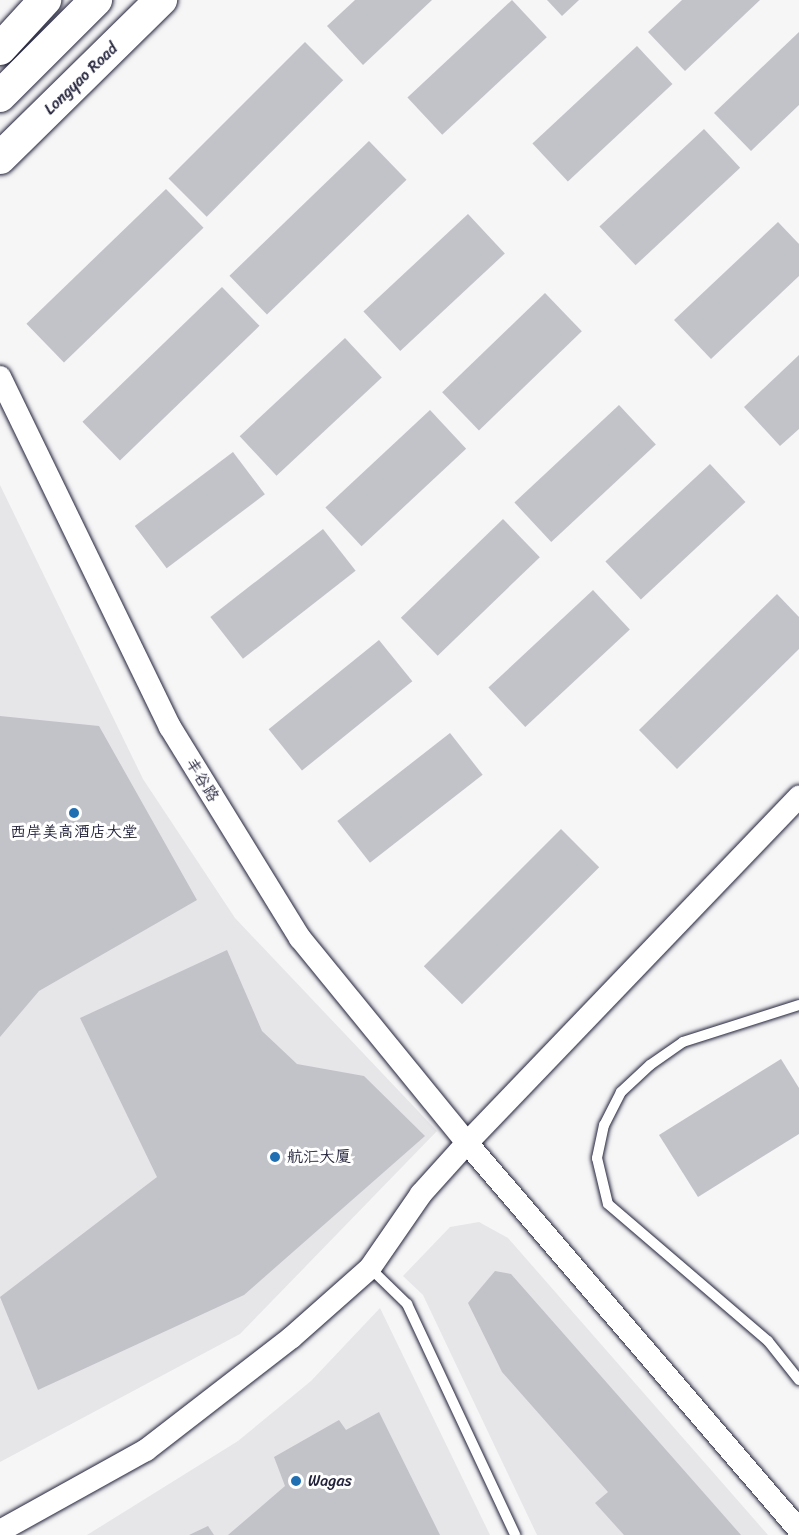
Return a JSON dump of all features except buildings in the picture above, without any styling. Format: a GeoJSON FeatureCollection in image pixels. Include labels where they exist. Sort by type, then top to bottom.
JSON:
{"type":"FeatureCollection","features":[{"type":"Feature","properties":{"kind":"main road"},"geometry":{"type":"LineString","coordinates":[[0,49],[45,0]]}},
{"type":"Feature","properties":{"kind":"main road"},"geometry":{"type":"LineString","coordinates":[[0,96],[96,0]]}},
{"type":"Feature","properties":{"kind":"main road","name":"Longyao Road"},"geometry":{"type":"LineString","coordinates":[[0,158],[161,0]]}},
{"type":"Feature","properties":{"kind":"street","name":"丰谷路"},"geometry":{"type":"LineString","coordinates":[[0,377],[170,727],[300,938],[467,1143],[799,1530]]}},
{"type":"Feature","properties":{"kind":"street"},"geometry":{"type":"LineString","coordinates":[[0,1531],[146,1450],[291,1338],[370,1268],[421,1194],[467,1143],[799,797]]}},
{"type":"Feature","properties":{"kind":"lane"},"geometry":{"type":"LineString","coordinates":[[799,1005],[683,1042],[650,1065],[621,1092],[604,1125],[597,1158],[608,1204],[768,1341],[799,1380]]}},
{"type":"Feature","properties":{"kind":"lane"},"geometry":{"type":"LineString","coordinates":[[370,1268],[407,1304],[515,1535]]}},
{"type":"Feature","properties":{"kind":"shaded area"},"geometry":{"type":"Polygon","coordinates":[[[0,485],[143,779],[235,918],[437,1131],[240,1334],[0,1462],[0,485]]]}},
{"type":"Feature","properties":{"kind":"shaded area"},"geometry":{"type":"Polygon","coordinates":[[[479,1222],[508,1238],[768,1535],[537,1535],[423,1295],[403,1276],[450,1227],[479,1222]]]}},
{"type":"Feature","properties":{"kind":"shaded area"},"geometry":{"type":"Polygon","coordinates":[[[380,1308],[490,1535],[87,1535],[238,1441],[311,1381],[380,1308]]]}},
{"type":"Feature","properties":{"kind":"place","name":"西岸美高酒店大堂"},"geometry":{"type":"Point","coordinates":[74,813]}},
{"type":"Feature","properties":{"kind":"place","name":"航汇大厦"},"geometry":{"type":"Point","coordinates":[275,1157]}},
{"type":"Feature","properties":{"kind":"place","name":"Wagas"},"geometry":{"type":"Point","coordinates":[296,1481]}}]}
